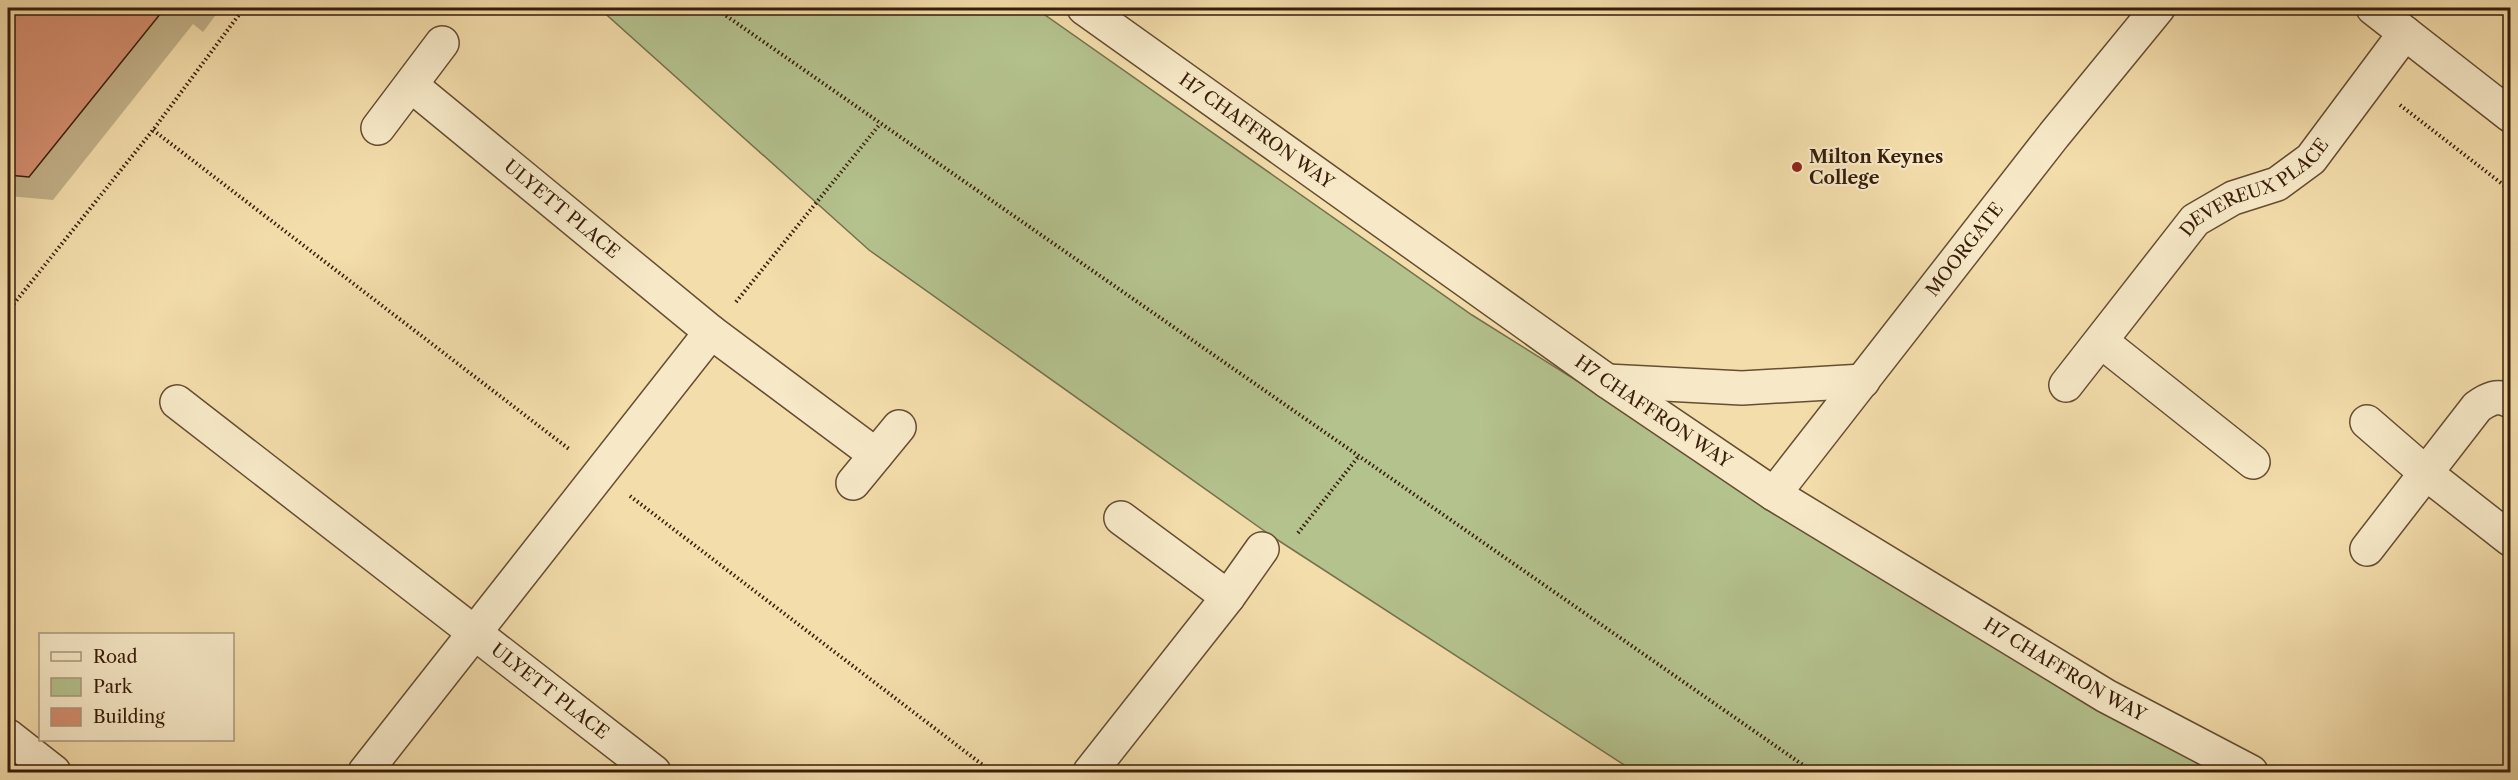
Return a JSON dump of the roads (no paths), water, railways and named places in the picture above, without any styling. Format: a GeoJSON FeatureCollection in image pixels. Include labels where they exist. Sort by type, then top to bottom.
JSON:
{"type":"FeatureCollection","features":[{"type":"Feature","properties":{"kind":"street","name":"H7 CHAFFRON WAY"},"geometry":{"type":"LineString","coordinates":[[1084,8],[1607,381],[1774,494],[2106,696],[2251,772]]}},
{"type":"Feature","properties":{"kind":"street","name":"MOORGATE"},"geometry":{"type":"LineString","coordinates":[[1774,494],[2054,135],[2158,8]]}},
{"type":"Feature","properties":{"kind":"street"},"geometry":{"type":"LineString","coordinates":[[2373,8],[2511,115]]}},
{"type":"Feature","properties":{"kind":"street","name":"DEVEREUX PLACE"},"geometry":{"type":"LineString","coordinates":[[2066,385],[2102,342],[2195,220],[2234,198],[2277,184],[2311,159],[2371,82],[2405,33]]}},
{"type":"Feature","properties":{"kind":"street"},"geometry":{"type":"LineString","coordinates":[[378,128],[412,86],[442,43]]}},
{"type":"Feature","properties":{"kind":"street","name":"ULYETT PLACE"},"geometry":{"type":"LineString","coordinates":[[412,86],[711,333],[876,455]]}},
{"type":"Feature","properties":{"kind":"street","name":"ULYETT PLACE"},"geometry":{"type":"LineString","coordinates":[[365,772],[711,333]]}},
{"type":"Feature","properties":{"kind":"street"},"geometry":{"type":"LineString","coordinates":[[2102,342],[2253,462]]}},
{"type":"Feature","properties":{"kind":"street"},"geometry":{"type":"LineString","coordinates":[[1607,381],[1742,388],[1863,381]]}},
{"type":"Feature","properties":{"kind":"street"},"geometry":{"type":"LineString","coordinates":[[2367,549],[2477,407],[2488,399],[2504,397],[2511,401]]}},
{"type":"Feature","properties":{"kind":"street","name":"ULYETT PLACE"},"geometry":{"type":"LineString","coordinates":[[177,402],[654,772]]}},
{"type":"Feature","properties":{"kind":"street"},"geometry":{"type":"LineString","coordinates":[[2367,422],[2427,474],[2511,539]]}},
{"type":"Feature","properties":{"kind":"street"},"geometry":{"type":"LineString","coordinates":[[854,483],[899,427]]}},
{"type":"Feature","properties":{"kind":"street"},"geometry":{"type":"LineString","coordinates":[[1121,518],[1228,597]]}},
{"type":"Feature","properties":{"kind":"street"},"geometry":{"type":"LineString","coordinates":[[1090,772],[1263,549]]}},
{"type":"Feature","properties":{"kind":"street"},"geometry":{"type":"LineString","coordinates":[[8,736],[54,772]]}},
{"type":"Feature","properties":{"kind":"place","name":"Milton Keynes College"},"geometry":{"type":"Point","coordinates":[1797,167]}}]}
